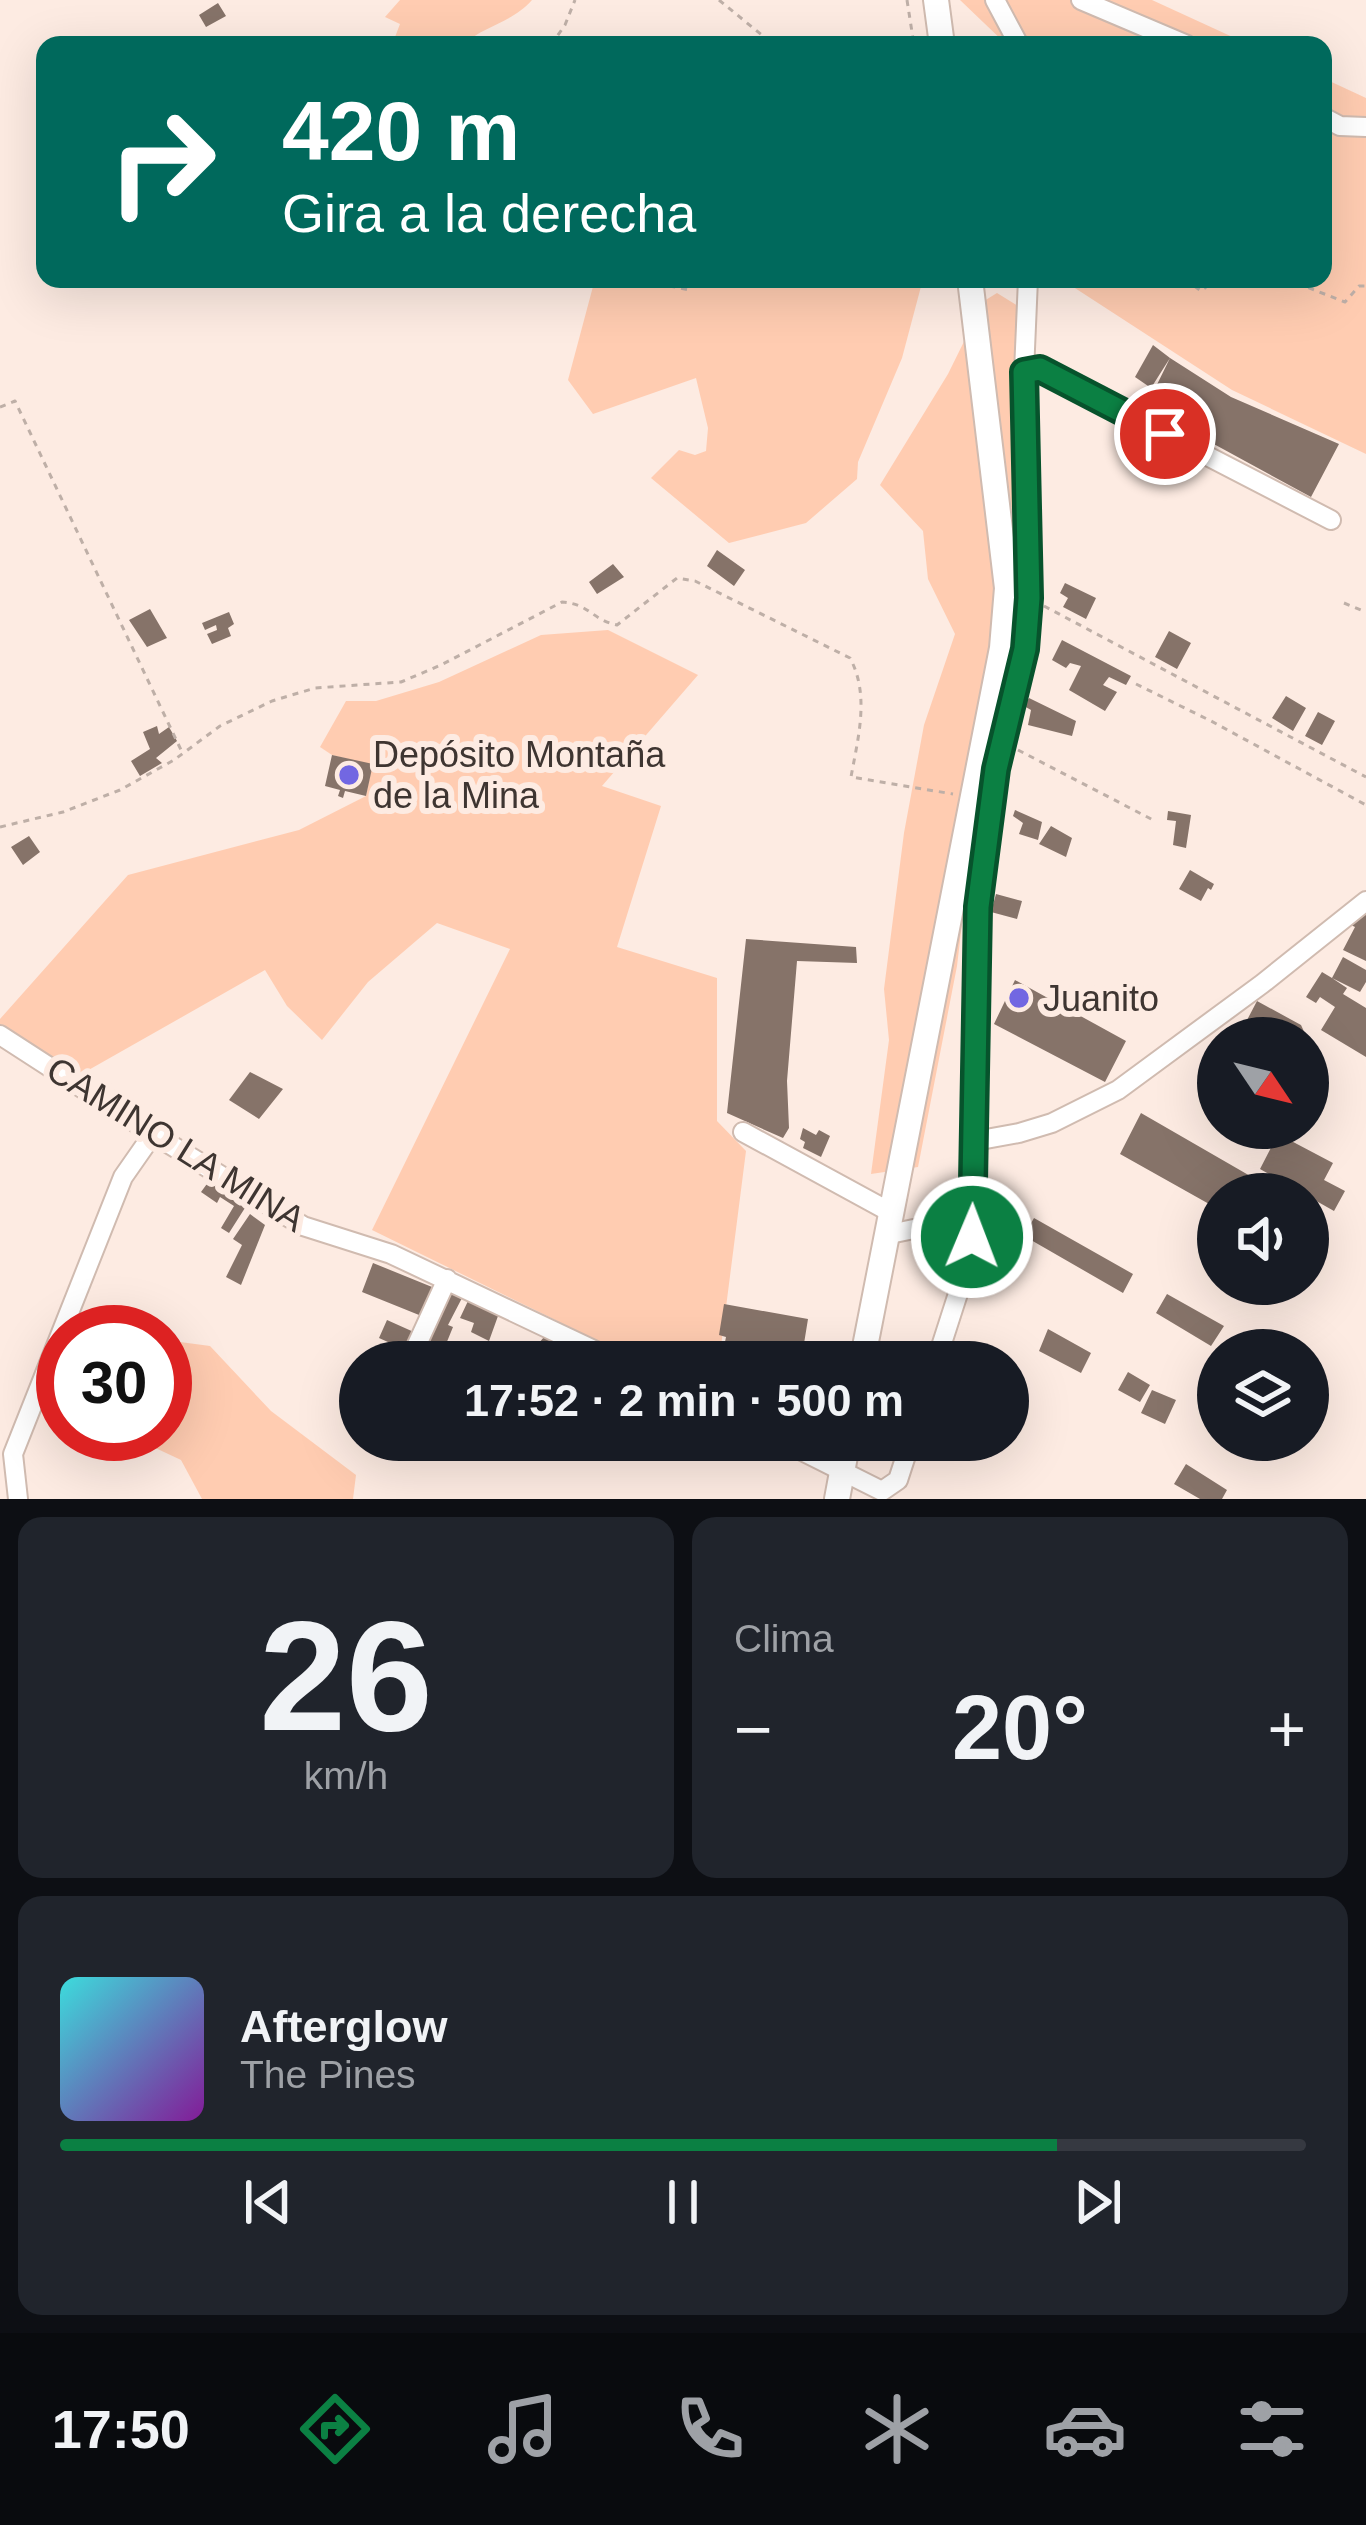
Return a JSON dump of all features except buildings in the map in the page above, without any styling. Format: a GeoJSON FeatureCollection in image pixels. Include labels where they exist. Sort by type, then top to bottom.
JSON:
{"type":"FeatureCollection","features":[{"type":"Feature","properties":{"kind":"main road"},"geometry":{"type":"LineString","coordinates":[[936,0],[941,36]]}},
{"type":"Feature","properties":{"kind":"main road"},"geometry":{"type":"LineString","coordinates":[[866,1341],[1002,648],[1007,588],[971,288]]}},
{"type":"Feature","properties":{"kind":"main road"},"geometry":{"type":"LineString","coordinates":[[837,1499],[844,1461]]}},
{"type":"Feature","properties":{"kind":"street"},"geometry":{"type":"LineString","coordinates":[[995,0],[1014,36]]}},
{"type":"Feature","properties":{"kind":"street"},"geometry":{"type":"LineString","coordinates":[[1081,0],[1166,36]]}},
{"type":"Feature","properties":{"kind":"street"},"geometry":{"type":"LineString","coordinates":[[1332,121],[1366,127]]}},
{"type":"Feature","properties":{"kind":"street"},"geometry":{"type":"LineString","coordinates":[[943,1341],[972,1237],[974,1028],[985,838],[1025,649],[1029,598],[1024,372],[1028,288]]}},
{"type":"Feature","properties":{"kind":"street"},"geometry":{"type":"LineString","coordinates":[[1024,372],[1040,369],[1331,520]]}},
{"type":"Feature","properties":{"kind":"street"},"geometry":{"type":"LineString","coordinates":[[975,1141],[1052,1123],[1118,1090],[1366,901]]}},
{"type":"Feature","properties":{"kind":"street"},"geometry":{"type":"LineString","coordinates":[[0,1059],[5,1038]]}},
{"type":"Feature","properties":{"kind":"street","name":"CAMINO LA MINA"},"geometry":{"type":"LineString","coordinates":[[5,1038],[304,1226],[391,1254],[575,1341]]}},
{"type":"Feature","properties":{"kind":"street"},"geometry":{"type":"LineString","coordinates":[[742,1132],[888,1224],[928,1226],[973,1181]]}},
{"type":"Feature","properties":{"kind":"street"},"geometry":{"type":"LineString","coordinates":[[18,1499],[13,1454],[123,1177],[152,1134]]}},
{"type":"Feature","properties":{"kind":"street"},"geometry":{"type":"LineString","coordinates":[[419,1341],[447,1279]]}},
{"type":"Feature","properties":{"kind":"street"},"geometry":{"type":"LineString","coordinates":[[823,1461],[890,1495],[904,1461]]}},
{"type":"Feature","properties":{"kind":"path"},"geometry":{"type":"LineString","coordinates":[[557,36],[574,0]]}},
{"type":"Feature","properties":{"kind":"path"},"geometry":{"type":"LineString","coordinates":[[719,0],[762,36]]}},
{"type":"Feature","properties":{"kind":"path"},"geometry":{"type":"LineString","coordinates":[[908,0],[913,36]]}},
{"type":"Feature","properties":{"kind":"path"},"geometry":{"type":"LineString","coordinates":[[1309,288],[1346,302],[1359,286],[1366,286]]}},
{"type":"Feature","properties":{"kind":"path"},"geometry":{"type":"LineString","coordinates":[[680,288],[690,290]]}},
{"type":"Feature","properties":{"kind":"path"},"geometry":{"type":"LineString","coordinates":[[0,407],[15,401],[183,753]]}},
{"type":"Feature","properties":{"kind":"path"},"geometry":{"type":"LineString","coordinates":[[0,827],[63,812],[120,790],[220,726],[272,701],[315,688],[401,682],[562,602],[578,603],[604,622],[617,625],[676,578],[695,581],[850,658],[858,673],[862,721],[851,777],[972,797]]}},
{"type":"Feature","properties":{"kind":"path"},"geometry":{"type":"LineString","coordinates":[[1029,598],[1366,777]]}},
{"type":"Feature","properties":{"kind":"path"},"geometry":{"type":"LineString","coordinates":[[1343,603],[1366,612]]}},
{"type":"Feature","properties":{"kind":"path"},"geometry":{"type":"LineString","coordinates":[[1136,684],[1366,805]]}},
{"type":"Feature","properties":{"kind":"path"},"geometry":{"type":"LineString","coordinates":[[1003,742],[1155,821]]}},
{"type":"Feature","properties":{"kind":"shaded area"},"geometry":{"type":"Polygon","coordinates":[[[400,0],[532,0],[476,36],[395,36],[400,24],[385,17],[400,0]]]}},
{"type":"Feature","properties":{"kind":"shaded area"},"geometry":{"type":"Polygon","coordinates":[[[960,0],[1152,0],[1230,36],[998,36],[960,0]]]}},
{"type":"Feature","properties":{"kind":"shaded area"},"geometry":{"type":"Polygon","coordinates":[[[1332,82],[1366,98],[1366,454],[1232,390],[1075,288],[1332,288],[1332,82]]]}},
{"type":"Feature","properties":{"kind":"shaded area"},"geometry":{"type":"Polygon","coordinates":[[[593,288],[921,288],[902,358],[858,462],[857,479],[806,523],[729,543],[651,478],[679,450],[695,455],[706,451],[708,428],[696,378],[593,414],[568,380],[593,288]]]}},
{"type":"Feature","properties":{"kind":"shaded area"},"geometry":{"type":"Polygon","coordinates":[[[997,293],[1026,311],[1016,495],[1018,581],[971,848],[957,966],[918,1167],[871,1174],[889,1040],[884,989],[904,833],[924,725],[955,634],[928,579],[923,531],[880,485],[948,374],[984,301],[997,293]]]}},
{"type":"Feature","properties":{"kind":"shaded area"},"geometry":{"type":"Polygon","coordinates":[[[608,630],[698,675],[602,786],[661,806],[617,947],[717,978],[717,1121],[746,1151],[722,1341],[598,1341],[372,1230],[510,949],[437,923],[368,982],[322,1040],[287,1006],[265,970],[78,1076],[0,1025],[0,1019],[128,875],[299,830],[366,796],[372,765],[332,755],[320,747],[346,701],[376,701],[439,682],[541,635],[608,630]]]}},
{"type":"Feature","properties":{"kind":"shaded area"},"geometry":{"type":"Polygon","coordinates":[[[192,1344],[210,1346],[271,1411],[356,1475],[353,1499],[202,1499],[182,1461],[192,1461],[192,1344]]]}},
{"type":"Feature","properties":{"kind":"place","name":"Depósito Montaña de la Mina"},"geometry":{"type":"Point","coordinates":[349,775]}},
{"type":"Feature","properties":{"kind":"place","name":"Juanito"},"geometry":{"type":"Point","coordinates":[1019,998]}},
{"type":"Feature","properties":{"kind":"route"},"geometry":{"type":"LineString","coordinates":[[972,1237],[978,907],[996,769],[1025,649],[1029,598],[1024,372],[1040,369],[1165,434]]}}]}
